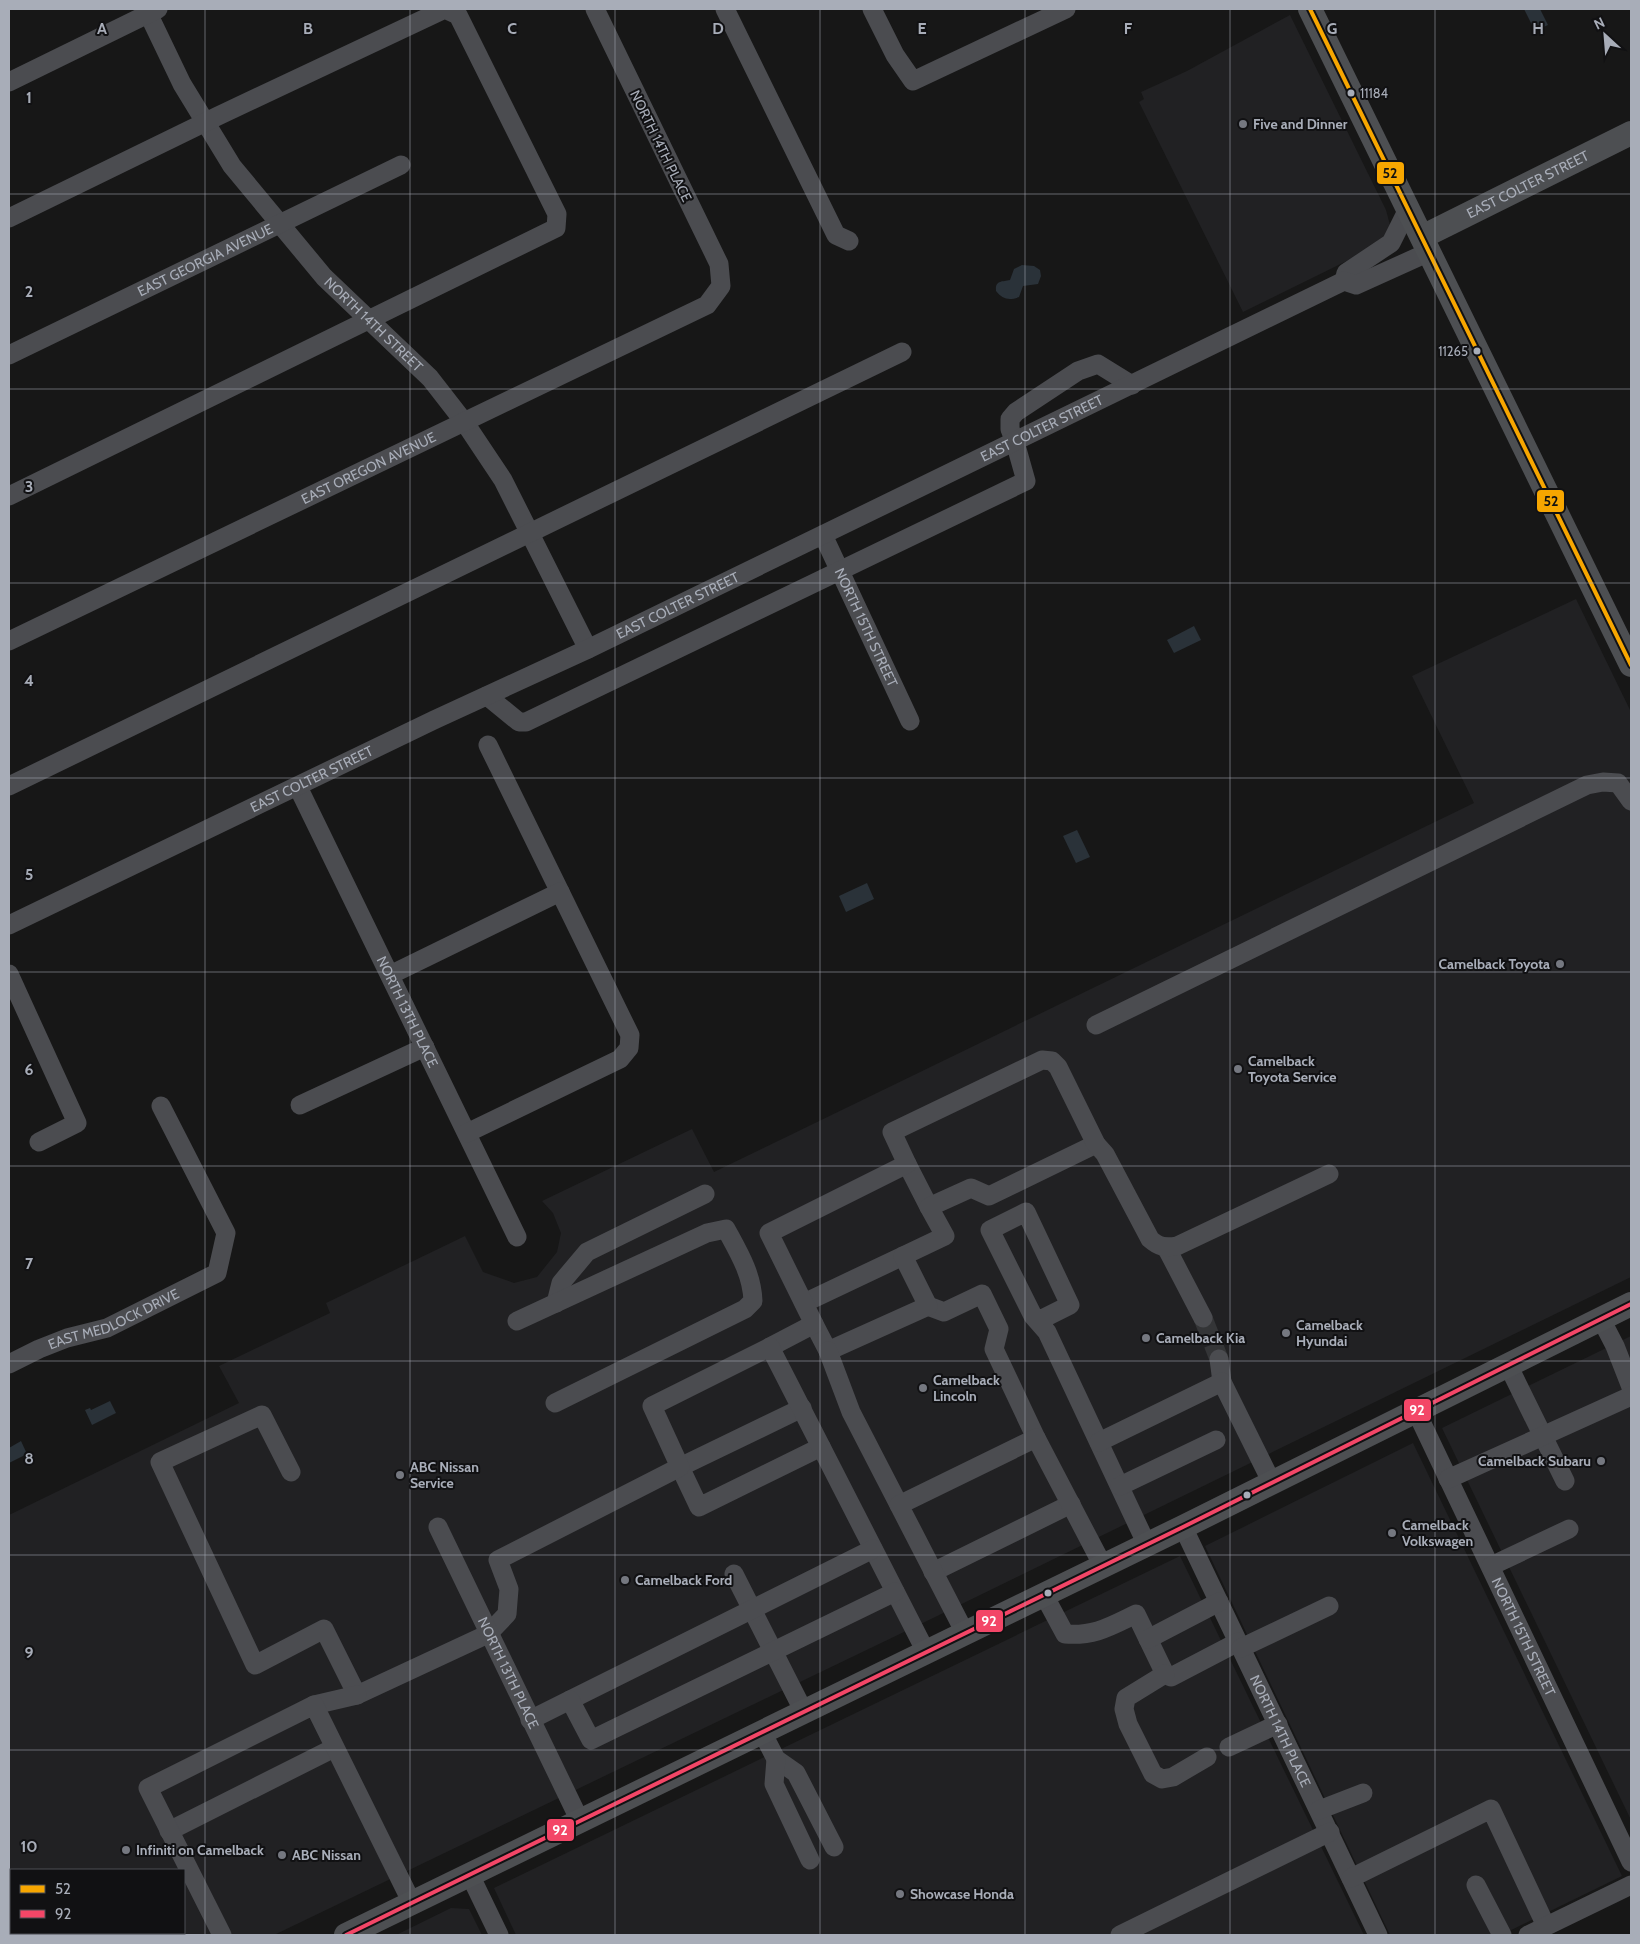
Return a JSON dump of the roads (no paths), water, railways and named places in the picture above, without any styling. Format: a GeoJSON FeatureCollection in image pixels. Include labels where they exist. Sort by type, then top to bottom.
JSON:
{"type":"FeatureCollection","features":[{"type":"Feature","properties":{"kind":"main road"},"geometry":{"type":"LineString","coordinates":[[1310,9],[1631,665]]}},
{"type":"Feature","properties":{"kind":"main road","name":"EAST COLTER STREET"},"geometry":{"type":"LineString","coordinates":[[1426,245],[1631,133]]}},
{"type":"Feature","properties":{"kind":"main road"},"geometry":{"type":"LineString","coordinates":[[346,1935],[1183,1527],[1631,1304]]}},
{"type":"Feature","properties":{"kind":"street"},"geometry":{"type":"LineString","coordinates":[[9,218],[445,9],[458,15],[557,214],[556,228],[9,496]]}},
{"type":"Feature","properties":{"kind":"street","name":"NORTH 14TH PLACE"},"geometry":{"type":"LineString","coordinates":[[594,9],[719,264],[722,286]]}},
{"type":"Feature","properties":{"kind":"street"},"geometry":{"type":"LineString","coordinates":[[724,9],[836,236],[849,241]]}},
{"type":"Feature","properties":{"kind":"street"},"geometry":{"type":"LineString","coordinates":[[872,9],[895,54],[912,81],[1066,9]]}},
{"type":"Feature","properties":{"kind":"street"},"geometry":{"type":"LineString","coordinates":[[9,82],[151,10]]}},
{"type":"Feature","properties":{"kind":"street","name":"NORTH 14TH STREET"},"geometry":{"type":"LineString","coordinates":[[151,10],[182,84],[232,166],[324,277],[430,378],[465,422],[503,480],[588,650]]}},
{"type":"Feature","properties":{"kind":"street","name":"EAST GEORGIA AVENUE"},"geometry":{"type":"LineString","coordinates":[[9,355],[401,165]]}},
{"type":"Feature","properties":{"kind":"street","name":"EAST COLTER STREET"},"geometry":{"type":"LineString","coordinates":[[1344,281],[1346,272],[1380,252],[1391,243],[1408,209]]}},
{"type":"Feature","properties":{"kind":"street","name":"EAST COLTER STREET"},"geometry":{"type":"LineString","coordinates":[[11,920],[588,650],[1344,281],[1356,285],[1426,245]]}},
{"type":"Feature","properties":{"kind":"street","name":"EAST OREGON AVENUE"},"geometry":{"type":"LineString","coordinates":[[9,641],[707,305],[722,286]]}},
{"type":"Feature","properties":{"kind":"street"},"geometry":{"type":"LineString","coordinates":[[9,786],[531,534],[902,352]]}},
{"type":"Feature","properties":{"kind":"street"},"geometry":{"type":"LineString","coordinates":[[487,696],[519,722],[526,722],[840,571],[1026,481],[1016,442],[1010,429],[1010,419],[1016,412],[1085,368],[1098,364],[1132,385]]}},
{"type":"Feature","properties":{"kind":"street","name":"NORTH 15TH STREET"},"geometry":{"type":"LineString","coordinates":[[823,536],[910,721]]}},
{"type":"Feature","properties":{"kind":"street"},"geometry":{"type":"LineString","coordinates":[[467,1133],[620,1059],[629,1048],[630,1035],[488,745]]}},
{"type":"Feature","properties":{"kind":"street"},"geometry":{"type":"LineString","coordinates":[[1096,1025],[1587,785],[1603,782],[1618,784],[1631,797]]}},
{"type":"Feature","properties":{"kind":"street","name":"NORTH 13TH PLACE"},"geometry":{"type":"LineString","coordinates":[[298,787],[517,1237]]}},
{"type":"Feature","properties":{"kind":"street"},"geometry":{"type":"LineString","coordinates":[[390,975],[560,892]]}},
{"type":"Feature","properties":{"kind":"street"},"geometry":{"type":"LineString","coordinates":[[9,974],[78,1123],[39,1142]]}},
{"type":"Feature","properties":{"kind":"street"},"geometry":{"type":"LineString","coordinates":[[300,1105],[425,1047]]}},
{"type":"Feature","properties":{"kind":"street"},"geometry":{"type":"LineString","coordinates":[[804,1303],[945,1236],[892,1132],[1042,1060],[1052,1061],[1058,1067],[1096,1144],[1105,1154],[1150,1239],[1156,1245],[1166,1248],[1177,1246],[1329,1174]]}},
{"type":"Feature","properties":{"kind":"street","name":"EAST MEDLOCK DRIVE"},"geometry":{"type":"LineString","coordinates":[[9,1364],[38,1349],[107,1328],[217,1273],[226,1233],[161,1106]]}},
{"type":"Feature","properties":{"kind":"street"},"geometry":{"type":"LineString","coordinates":[[930,1207],[971,1188],[989,1196],[1096,1144]]}},
{"type":"Feature","properties":{"kind":"street"},"geometry":{"type":"LineString","coordinates":[[907,1164],[769,1233],[828,1351],[851,1412],[965,1633]]}},
{"type":"Feature","properties":{"kind":"street"},"geometry":{"type":"LineString","coordinates":[[556,1303],[561,1283],[586,1252],[704,1194]]}},
{"type":"Feature","properties":{"kind":"street"},"geometry":{"type":"LineString","coordinates":[[1038,1321],[1070,1305],[1026,1212],[990,1230],[1033,1316],[1047,1332],[1147,1544]]}},
{"type":"Feature","properties":{"kind":"street"},"geometry":{"type":"LineString","coordinates":[[517,1322],[707,1233],[726,1229],[747,1267],[753,1301],[745,1309],[555,1403]]}},
{"type":"Feature","properties":{"kind":"street"},"geometry":{"type":"LineString","coordinates":[[1166,1248],[1203,1318]]}},
{"type":"Feature","properties":{"kind":"street"},"geometry":{"type":"LineString","coordinates":[[903,1256],[928,1306],[944,1312],[982,1294],[1000,1329],[994,1349],[1036,1438],[1103,1566]]}},
{"type":"Feature","properties":{"kind":"street"},"geometry":{"type":"LineString","coordinates":[[828,1351],[928,1306]]}},
{"type":"Feature","properties":{"kind":"street"},"geometry":{"type":"LineString","coordinates":[[1601,1319],[1615,1346],[1631,1386]]}},
{"type":"Feature","properties":{"kind":"street"},"geometry":{"type":"LineString","coordinates":[[814,1324],[652,1406],[699,1507],[821,1447]]}},
{"type":"Feature","properties":{"kind":"street"},"geometry":{"type":"LineString","coordinates":[[770,1347],[926,1652]]}},
{"type":"Feature","properties":{"kind":"street"},"geometry":{"type":"LineString","coordinates":[[1219,1359],[1222,1382],[1272,1483]]}},
{"type":"Feature","properties":{"kind":"street"},"geometry":{"type":"LineString","coordinates":[[1508,1365],[1565,1481]]}},
{"type":"Feature","properties":{"kind":"street"},"geometry":{"type":"LineString","coordinates":[[1099,1442],[1222,1382]]}},
{"type":"Feature","properties":{"kind":"street"},"geometry":{"type":"LineString","coordinates":[[1448,1478],[1631,1396]]}},
{"type":"Feature","properties":{"kind":"street"},"geometry":{"type":"LineString","coordinates":[[222,1935],[148,1788],[314,1705],[357,1695],[488,1634],[507,1614],[509,1589],[498,1560],[680,1467],[802,1408]]}},
{"type":"Feature","properties":{"kind":"street","name":"NORTH 15TH STREET"},"geometry":{"type":"LineString","coordinates":[[1416,1411],[1631,1862]]}},
{"type":"Feature","properties":{"kind":"street"},"geometry":{"type":"LineString","coordinates":[[291,1472],[262,1415],[160,1462],[256,1665],[324,1630],[357,1695]]}},
{"type":"Feature","properties":{"kind":"street"},"geometry":{"type":"LineString","coordinates":[[899,1505],[1036,1438]]}},
{"type":"Feature","properties":{"kind":"street"},"geometry":{"type":"LineString","coordinates":[[1120,1486],[1216,1440]]}},
{"type":"Feature","properties":{"kind":"street"},"geometry":{"type":"LineString","coordinates":[[933,1572],[1071,1504]]}},
{"type":"Feature","properties":{"kind":"street","name":"NORTH 13TH PLACE"},"geometry":{"type":"LineString","coordinates":[[438,1527],[488,1634],[580,1821]]}},
{"type":"Feature","properties":{"kind":"street","name":"NORTH 14TH PLACE"},"geometry":{"type":"LineString","coordinates":[[1183,1527],[1330,1832],[1351,1878],[1372,1934]]}},
{"type":"Feature","properties":{"kind":"street"},"geometry":{"type":"LineString","coordinates":[[1491,1566],[1569,1529]]}},
{"type":"Feature","properties":{"kind":"street"},"geometry":{"type":"LineString","coordinates":[[530,1720],[873,1549]]}},
{"type":"Feature","properties":{"kind":"street"},"geometry":{"type":"LineString","coordinates":[[734,1574],[804,1712]]}},
{"type":"Feature","properties":{"kind":"street"},"geometry":{"type":"LineString","coordinates":[[570,1700],[591,1740],[896,1592]]}},
{"type":"Feature","properties":{"kind":"street"},"geometry":{"type":"LineString","coordinates":[[1044,1595],[1065,1634],[1083,1635],[1100,1631],[1136,1614],[1166,1674],[1171,1677],[1329,1606]]}},
{"type":"Feature","properties":{"kind":"street"},"geometry":{"type":"LineString","coordinates":[[1148,1639],[1219,1602]]}},
{"type":"Feature","properties":{"kind":"street"},"geometry":{"type":"LineString","coordinates":[[1166,1674],[1126,1698],[1124,1709],[1128,1724],[1153,1774],[1162,1779],[1173,1777],[1207,1757]]}},
{"type":"Feature","properties":{"kind":"street"},"geometry":{"type":"LineString","coordinates":[[314,1705],[412,1903]]}},
{"type":"Feature","properties":{"kind":"street"},"geometry":{"type":"LineString","coordinates":[[1229,1747],[1278,1724]]}},
{"type":"Feature","properties":{"kind":"street"},"geometry":{"type":"LineString","coordinates":[[762,1732],[776,1760],[796,1774],[834,1847]]}},
{"type":"Feature","properties":{"kind":"street"},"geometry":{"type":"LineString","coordinates":[[170,1831],[334,1748]]}},
{"type":"Feature","properties":{"kind":"street"},"geometry":{"type":"LineString","coordinates":[[776,1760],[774,1784],[810,1860]]}},
{"type":"Feature","properties":{"kind":"street"},"geometry":{"type":"LineString","coordinates":[[1319,1810],[1363,1793]]}},
{"type":"Feature","properties":{"kind":"street"},"geometry":{"type":"LineString","coordinates":[[1351,1878],[1491,1810],[1546,1926]]}},
{"type":"Feature","properties":{"kind":"street"},"geometry":{"type":"LineString","coordinates":[[1120,1935],[1330,1832]]}},
{"type":"Feature","properties":{"kind":"street"},"geometry":{"type":"LineString","coordinates":[[470,1875],[498,1935]]}},
{"type":"Feature","properties":{"kind":"street"},"geometry":{"type":"LineString","coordinates":[[1476,1885],[1502,1935]]}},
{"type":"Feature","properties":{"kind":"street"},"geometry":{"type":"LineString","coordinates":[[1528,1935],[1631,1885]]}},
{"type":"Feature","properties":{"kind":"tunnel"},"geometry":{"type":"LineString","coordinates":[[1203,1318],[1219,1359]]}},
{"type":"Feature","properties":{"kind":"place","name":"11184"},"geometry":{"type":"Point","coordinates":[1351,93]}},
{"type":"Feature","properties":{"kind":"place","name":"Five and Dinner"},"geometry":{"type":"Point","coordinates":[1243,124]}},
{"type":"Feature","properties":{"kind":"place","name":"11265"},"geometry":{"type":"Point","coordinates":[1477,351]}},
{"type":"Feature","properties":{"kind":"place","name":"Camelback Toyota"},"geometry":{"type":"Point","coordinates":[1560,964]}},
{"type":"Feature","properties":{"kind":"place","name":"Camelback Toyota Service"},"geometry":{"type":"Point","coordinates":[1238,1069]}},
{"type":"Feature","properties":{"kind":"place","name":"Camelback Hyundai"},"geometry":{"type":"Point","coordinates":[1286,1333]}},
{"type":"Feature","properties":{"kind":"place","name":"Camelback Kia"},"geometry":{"type":"Point","coordinates":[1146,1338]}},
{"type":"Feature","properties":{"kind":"place","name":"Camelback Lincoln"},"geometry":{"type":"Point","coordinates":[923,1388]}},
{"type":"Feature","properties":{"kind":"place","name":"Camelback Subaru"},"geometry":{"type":"Point","coordinates":[1601,1461]}},
{"type":"Feature","properties":{"kind":"place","name":"ABC Nissan Service"},"geometry":{"type":"Point","coordinates":[400,1475]}},
{"type":"Feature","properties":{"kind":"place","name":"Camelback Volkswagen"},"geometry":{"type":"Point","coordinates":[1392,1533]}},
{"type":"Feature","properties":{"kind":"place","name":"Camelback Ford"},"geometry":{"type":"Point","coordinates":[625,1580]}},
{"type":"Feature","properties":{"kind":"place","name":"Infiniti on Camelback"},"geometry":{"type":"Point","coordinates":[126,1850]}},
{"type":"Feature","properties":{"kind":"place","name":"ABC Nissan"},"geometry":{"type":"Point","coordinates":[282,1855]}},
{"type":"Feature","properties":{"kind":"place","name":"Showcase Honda"},"geometry":{"type":"Point","coordinates":[900,1894]}}]}
